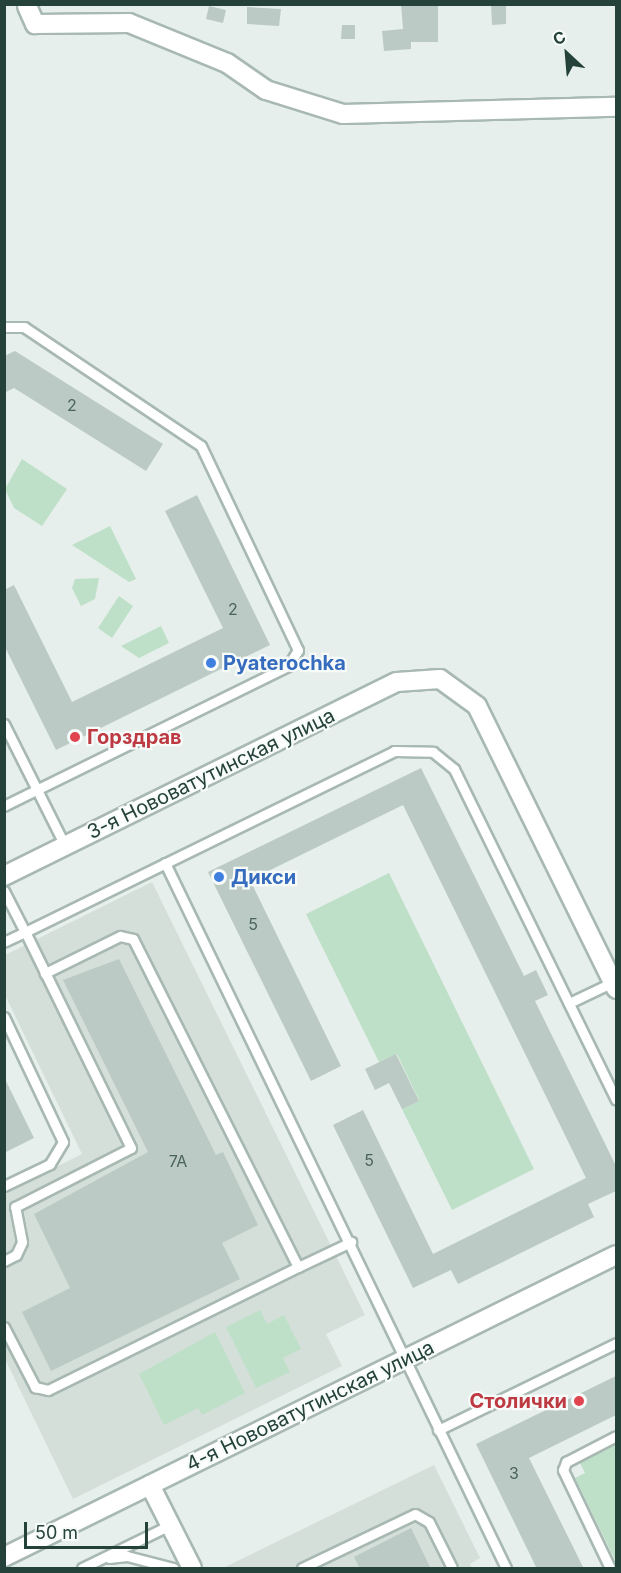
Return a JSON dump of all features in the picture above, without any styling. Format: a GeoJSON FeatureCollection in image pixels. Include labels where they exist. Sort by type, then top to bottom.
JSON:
{"type":"FeatureCollection","features":[{"type":"Feature","properties":{"kind":"street"},"geometry":{"type":"LineString","coordinates":[[26,5],[35,24],[129,23],[227,63],[267,90],[344,114],[616,107]]}},
{"type":"Feature","properties":{"kind":"street","name":"3-я Нововатутинская улица"},"geometry":{"type":"LineString","coordinates":[[4,876],[419,676],[455,684],[477,706],[615,986]]}},
{"type":"Feature","properties":{"kind":"street","name":"4-я Нововатутинская улица"},"geometry":{"type":"LineString","coordinates":[[4,1557],[616,1255]]}},
{"type":"Feature","properties":{"kind":"street"},"geometry":{"type":"LineString","coordinates":[[150,1485],[192,1569]]}},
{"type":"Feature","properties":{"kind":"lane"},"geometry":{"type":"LineString","coordinates":[[4,327],[24,327],[201,446],[298,650],[288,666],[4,806]]}},
{"type":"Feature","properties":{"kind":"lane"},"geometry":{"type":"LineString","coordinates":[[4,724],[65,846]]}},
{"type":"Feature","properties":{"kind":"lane"},"geometry":{"type":"LineString","coordinates":[[4,942],[394,751],[433,752],[454,769],[616,1099]]}},
{"type":"Feature","properties":{"kind":"lane"},"geometry":{"type":"LineString","coordinates":[[165,863],[351,1242],[407,1358],[438,1430],[506,1569]]}},
{"type":"Feature","properties":{"kind":"lane"},"geometry":{"type":"LineString","coordinates":[[4,891],[130,1148],[15,1207],[22,1242],[16,1255],[4,1261]]}},
{"type":"Feature","properties":{"kind":"lane"},"geometry":{"type":"LineString","coordinates":[[45,973],[120,936],[133,939],[298,1268]]}},
{"type":"Feature","properties":{"kind":"lane"},"geometry":{"type":"LineString","coordinates":[[569,1003],[615,986]]}},
{"type":"Feature","properties":{"kind":"lane"},"geometry":{"type":"LineString","coordinates":[[4,1017],[63,1142],[50,1164],[4,1186]]}},
{"type":"Feature","properties":{"kind":"lane"},"geometry":{"type":"LineString","coordinates":[[4,1327],[35,1387],[48,1390],[351,1242]]}},
{"type":"Feature","properties":{"kind":"lane"},"geometry":{"type":"LineString","coordinates":[[438,1430],[616,1342]]}},
{"type":"Feature","properties":{"kind":"lane"},"geometry":{"type":"LineString","coordinates":[[610,1569],[563,1466],[616,1436]]}},
{"type":"Feature","properties":{"kind":"lane"},"geometry":{"type":"LineString","coordinates":[[302,1569],[415,1514],[429,1522],[452,1569]]}},
{"type":"Feature","properties":{"kind":"lane"},"geometry":{"type":"LineString","coordinates":[[82,1569],[170,1525]]}},
{"type":"Feature","properties":{"kind":"lane"},"geometry":{"type":"LineString","coordinates":[[104,1558],[127,1556],[173,1569]]}},
{"type":"Feature","properties":{"kind":"shaded area"},"geometry":{"type":"Polygon","coordinates":[[[152,882],[365,1315],[326,1334],[342,1366],[73,1499],[5,1359],[4,1193],[82,1154],[5,995],[5,955],[152,882]]]}},
{"type":"Feature","properties":{"kind":"shaded area"},"geometry":{"type":"Polygon","coordinates":[[[434,1465],[480,1558],[470,1564],[472,1568],[223,1568],[434,1465]]]}},
{"type":"Feature","properties":{"kind":"green space"},"geometry":{"type":"Polygon","coordinates":[[[22,459],[67,489],[42,526],[14,508],[5,489],[22,459]]]}},
{"type":"Feature","properties":{"kind":"green space"},"geometry":{"type":"Polygon","coordinates":[[[110,526],[136,579],[129,582],[72,545],[110,526]]]}},
{"type":"Feature","properties":{"kind":"green space"},"geometry":{"type":"Polygon","coordinates":[[[99,578],[95,599],[81,606],[72,588],[75,579],[99,578]]]}},
{"type":"Feature","properties":{"kind":"green space"},"geometry":{"type":"Polygon","coordinates":[[[119,596],[133,606],[112,638],[98,628],[119,596]]]}},
{"type":"Feature","properties":{"kind":"green space"},"geometry":{"type":"Polygon","coordinates":[[[161,626],[169,643],[139,658],[121,646],[161,626]]]}},
{"type":"Feature","properties":{"kind":"green space"},"geometry":{"type":"Polygon","coordinates":[[[389,873],[534,1169],[452,1210],[402,1109],[419,1100],[397,1054],[379,1062],[306,914],[389,873]]]}},
{"type":"Feature","properties":{"kind":"green space"},"geometry":{"type":"Polygon","coordinates":[[[260,1310],[267,1324],[284,1315],[301,1349],[283,1358],[290,1372],[256,1388],[226,1327],[260,1310]]]}},
{"type":"Feature","properties":{"kind":"green space"},"geometry":{"type":"Polygon","coordinates":[[[215,1332],[245,1393],[202,1415],[198,1408],[164,1425],[139,1374],[215,1332]]]}},
{"type":"Feature","properties":{"kind":"green space"},"geometry":{"type":"Polygon","coordinates":[[[616,1445],[616,1562],[575,1478],[585,1473],[580,1463],[616,1445]]]}},
{"type":"Feature","properties":{"kind":"building"},"geometry":{"type":"Polygon","coordinates":[[[401,4],[438,6],[438,42],[411,42],[411,49],[384,51],[382,31],[403,29],[401,4]]]}},
{"type":"Feature","properties":{"kind":"building"},"geometry":{"type":"Polygon","coordinates":[[[491,4],[506,4],[506,24],[492,25],[491,4]]]}},
{"type":"Feature","properties":{"kind":"building"},"geometry":{"type":"Polygon","coordinates":[[[209,6],[226,10],[223,23],[206,19],[209,6]]]}},
{"type":"Feature","properties":{"kind":"building"},"geometry":{"type":"Polygon","coordinates":[[[247,7],[281,9],[279,26],[247,24],[247,7]]]}},
{"type":"Feature","properties":{"kind":"building"},"geometry":{"type":"Polygon","coordinates":[[[342,25],[355,25],[355,39],[341,39],[342,25]]]}},
{"type":"Feature","properties":{"kind":"building"},"geometry":{"type":"Polygon","coordinates":[[[15,351],[163,444],[146,471],[14,388],[4,393],[4,356],[15,351]]]}},
{"type":"Feature","properties":{"kind":"building"},"geometry":{"type":"Polygon","coordinates":[[[197,495],[270,645],[56,750],[4,645],[4,590],[14,585],[72,702],[223,628],[165,511],[197,495]]]}},
{"type":"Feature","properties":{"kind":"building"},"geometry":{"type":"Polygon","coordinates":[[[421,768],[524,976],[536,970],[548,995],[535,1001],[616,1166],[616,1191],[588,1204],[594,1217],[458,1284],[451,1270],[413,1288],[333,1125],[363,1110],[433,1254],[586,1178],[403,805],[250,880],[341,1066],[311,1081],[208,872],[421,768]]]}},
{"type":"Feature","properties":{"kind":"building"},"geometry":{"type":"Polygon","coordinates":[[[119,959],[216,1155],[223,1152],[258,1225],[222,1243],[240,1279],[51,1371],[22,1312],[70,1288],[34,1214],[148,1152],[63,980],[119,959]]]}},
{"type":"Feature","properties":{"kind":"building"},"geometry":{"type":"Polygon","coordinates":[[[396,1054],[419,1101],[402,1109],[389,1083],[375,1090],[365,1069],[396,1054]]]}},
{"type":"Feature","properties":{"kind":"building"},"geometry":{"type":"Polygon","coordinates":[[[4,1077],[34,1138],[4,1153],[4,1077]]]}},
{"type":"Feature","properties":{"kind":"building"},"geometry":{"type":"Polygon","coordinates":[[[616,1376],[616,1415],[529,1458],[584,1569],[537,1569],[476,1444],[616,1376]]]}},
{"type":"Feature","properties":{"kind":"building"},"geometry":{"type":"Polygon","coordinates":[[[411,1528],[431,1569],[360,1569],[354,1557],[411,1528]]]}},
{"type":"Feature","properties":{"kind":"place","name":"Pyaterochka"},"geometry":{"type":"Point","coordinates":[211,663]}},
{"type":"Feature","properties":{"kind":"place","name":"Горздрав"},"geometry":{"type":"Point","coordinates":[75,737]}},
{"type":"Feature","properties":{"kind":"place","name":"Дикси"},"geometry":{"type":"Point","coordinates":[219,877]}},
{"type":"Feature","properties":{"kind":"place","name":"Столички"},"geometry":{"type":"Point","coordinates":[579,1401]}}]}
